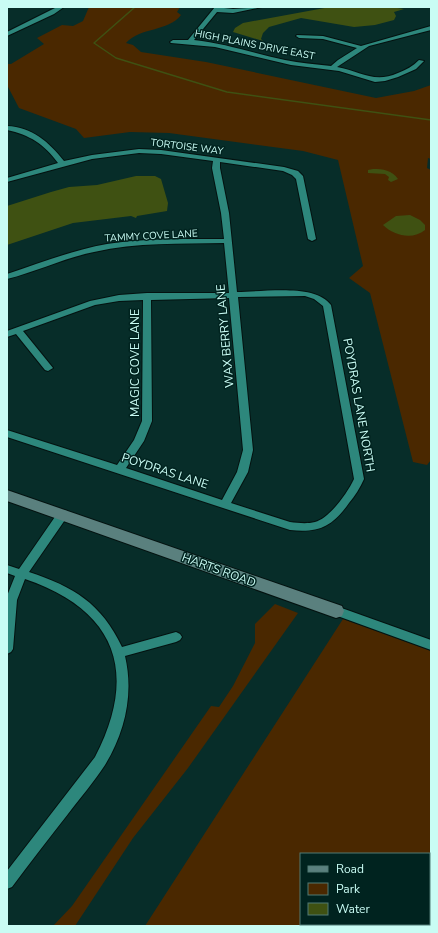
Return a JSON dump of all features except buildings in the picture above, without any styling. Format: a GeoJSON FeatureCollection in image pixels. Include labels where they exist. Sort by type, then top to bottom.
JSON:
{"type":"FeatureCollection","features":[{"type":"Feature","properties":{"kind":"street"},"geometry":{"type":"LineString","coordinates":[[7,34],[52,13],[61,7]]}},
{"type":"Feature","properties":{"kind":"street"},"geometry":{"type":"LineString","coordinates":[[190,42],[216,8],[233,11],[259,7]]}},
{"type":"Feature","properties":{"kind":"street"},"geometry":{"type":"LineString","coordinates":[[332,68],[340,61],[362,48],[376,42],[431,28]]}},
{"type":"Feature","properties":{"kind":"street"},"geometry":{"type":"LineString","coordinates":[[299,36],[335,39],[362,48]]}},
{"type":"Feature","properties":{"kind":"street","name":"HIGH PLAINS DRIVE EAST"},"geometry":{"type":"LineString","coordinates":[[173,42],[190,42],[218,46],[285,62],[332,68],[367,78],[380,80],[398,75],[418,65],[421,61]]}},
{"type":"Feature","properties":{"kind":"street"},"geometry":{"type":"LineString","coordinates":[[8,128],[20,130],[40,139],[50,147],[62,164]]}},
{"type":"Feature","properties":{"kind":"street","name":"TORTOISE WAY"},"geometry":{"type":"LineString","coordinates":[[7,180],[92,157],[139,151],[160,152],[284,169],[295,173],[300,178],[312,239]]}},
{"type":"Feature","properties":{"kind":"street","name":"WAX BERRY LANE"},"geometry":{"type":"LineString","coordinates":[[217,160],[216,168],[225,213],[228,241],[248,450],[247,462],[242,475],[225,504]]}},
{"type":"Feature","properties":{"kind":"street","name":"TAMMY COVE LANE"},"geometry":{"type":"LineString","coordinates":[[7,277],[78,253],[108,246],[228,241]]}},
{"type":"Feature","properties":{"kind":"street","name":"POYDRAS LANE NORTH"},"geometry":{"type":"LineString","coordinates":[[233,294],[305,292],[318,297],[327,305],[360,473],[357,485],[336,513],[329,521],[315,526]]}},
{"type":"Feature","properties":{"kind":"street"},"geometry":{"type":"LineString","coordinates":[[7,334],[93,303],[119,298],[233,294]]}},
{"type":"Feature","properties":{"kind":"street","name":"MAGIC COVE LANE"},"geometry":{"type":"LineString","coordinates":[[119,470],[139,441],[147,421],[147,296]]}},
{"type":"Feature","properties":{"kind":"street"},"geometry":{"type":"LineString","coordinates":[[18,330],[48,368]]}},
{"type":"Feature","properties":{"kind":"street","name":"POYDRAS LANE"},"geometry":{"type":"LineString","coordinates":[[7,433],[290,526],[303,528],[315,526]]}},
{"type":"Feature","properties":{"kind":"street","name":"HARTS ROAD"},"geometry":{"type":"LineString","coordinates":[[7,495],[431,645]]}},
{"type":"Feature","properties":{"kind":"street"},"geometry":{"type":"LineString","coordinates":[[7,649],[11,600],[21,574],[63,514]]}},
{"type":"Feature","properties":{"kind":"street"},"geometry":{"type":"LineString","coordinates":[[7,569],[58,587],[87,606],[108,629],[120,653],[124,673],[124,689],[118,723],[112,741],[100,761],[7,882]]}},
{"type":"Feature","properties":{"kind":"street"},"geometry":{"type":"LineString","coordinates":[[120,653],[176,637]]}},
{"type":"Feature","properties":{"kind":"green space"},"geometry":{"type":"Polygon","coordinates":[[[89,7],[180,7],[177,12],[181,15],[169,24],[139,34],[126,43],[133,45],[141,52],[206,62],[376,98],[414,91],[431,85],[431,159],[428,158],[427,168],[431,170],[431,460],[427,465],[413,462],[370,293],[349,278],[363,266],[338,160],[303,151],[169,133],[130,132],[84,138],[76,129],[19,108],[7,85],[7,64],[11,64],[44,44],[37,38],[62,25],[73,26],[83,21],[89,7]]]}},
{"type":"Feature","properties":{"kind":"green space"},"geometry":{"type":"Polygon","coordinates":[[[275,604],[298,613],[188,768],[133,838],[75,926],[53,926],[72,906],[211,706],[219,707],[233,686],[255,643],[255,624],[275,604]]]}},
{"type":"Feature","properties":{"kind":"green space"},"geometry":{"type":"Polygon","coordinates":[[[343,619],[431,651],[431,926],[145,926],[343,619]]]}},
{"type":"Feature","properties":{"kind":"water"},"geometry":{"type":"Polygon","coordinates":[[[330,7],[391,7],[404,9],[394,12],[396,16],[394,20],[375,25],[354,27],[301,18],[269,27],[263,33],[261,39],[263,41],[233,32],[235,28],[243,23],[330,7]]]}},
{"type":"Feature","properties":{"kind":"water"},"geometry":{"type":"Polygon","coordinates":[[[373,169],[387,171],[396,176],[398,179],[391,182],[388,180],[389,177],[385,174],[368,173],[368,170],[373,169]]]}},
{"type":"Feature","properties":{"kind":"water"},"geometry":{"type":"Polygon","coordinates":[[[136,176],[155,176],[161,179],[168,203],[167,211],[137,216],[136,218],[131,216],[73,223],[7,245],[7,206],[69,187],[97,185],[136,176]]]}},
{"type":"Feature","properties":{"kind":"water"},"geometry":{"type":"Polygon","coordinates":[[[410,215],[420,220],[425,225],[425,230],[409,236],[393,232],[383,225],[396,216],[410,215]]]}},
{"type":"Feature","properties":{"kind":"waterway"},"geometry":{"type":"LineString","coordinates":[[135,7],[94,43],[116,58],[227,92],[431,120]]}}]}
